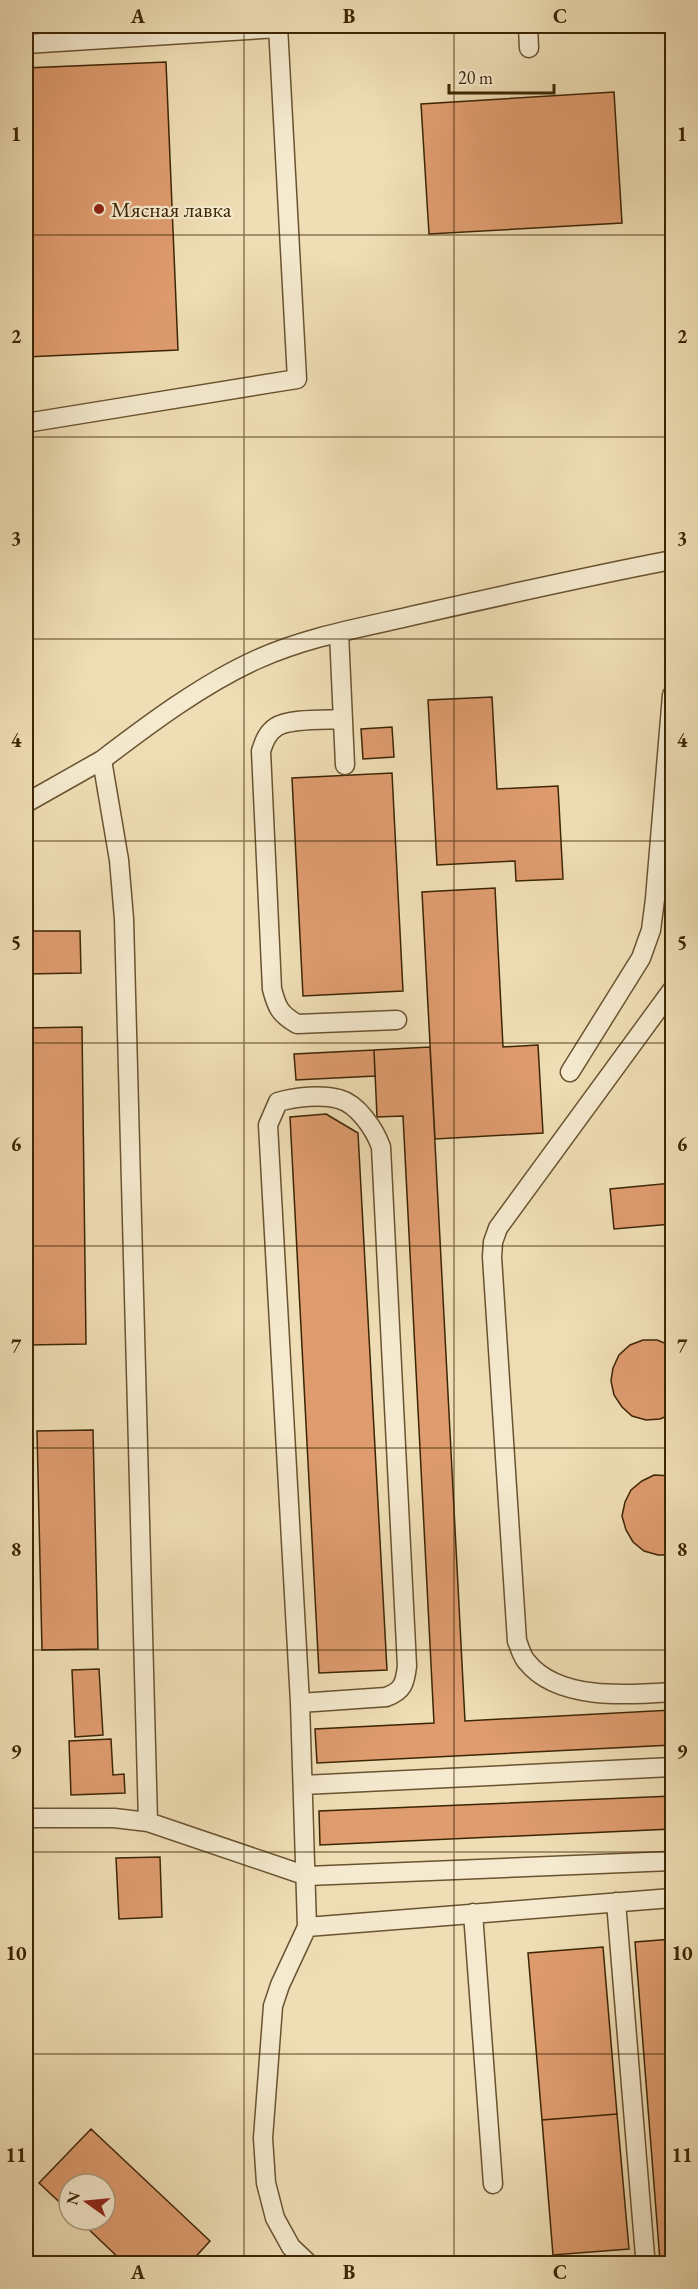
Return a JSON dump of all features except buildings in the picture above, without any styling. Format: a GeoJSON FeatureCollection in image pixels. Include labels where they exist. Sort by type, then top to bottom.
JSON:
{"type":"FeatureCollection","features":[{"type":"Feature","properties":{"kind":"lane"},"geometry":{"type":"LineString","coordinates":[[528,26],[528,48]]}},
{"type":"Feature","properties":{"kind":"lane"},"geometry":{"type":"LineString","coordinates":[[26,44],[279,27],[297,379],[26,423]]}},
{"type":"Feature","properties":{"kind":"lane"},"geometry":{"type":"LineString","coordinates":[[26,803],[102,760],[148,725],[227,675],[258,659],[297,644],[587,576],[672,560]]}},
{"type":"Feature","properties":{"kind":"lane"},"geometry":{"type":"LineString","coordinates":[[339,633],[345,765]]}},
{"type":"Feature","properties":{"kind":"lane"},"geometry":{"type":"LineString","coordinates":[[570,1072],[641,958],[651,930],[672,695]]}},
{"type":"Feature","properties":{"kind":"lane"},"geometry":{"type":"LineString","coordinates":[[343,719],[286,722],[275,727],[265,738],[261,751],[272,989],[277,1006],[285,1017],[297,1024],[397,1020]]}},
{"type":"Feature","properties":{"kind":"lane"},"geometry":{"type":"LineString","coordinates":[[102,760],[119,860],[124,919],[148,1822]]}},
{"type":"Feature","properties":{"kind":"lane"},"geometry":{"type":"LineString","coordinates":[[672,990],[498,1228],[493,1242],[492,1257],[517,1641],[527,1662],[546,1678],[567,1687],[592,1693],[618,1695],[672,1692]]}},
{"type":"Feature","properties":{"kind":"lane"},"geometry":{"type":"LineString","coordinates":[[300,1703],[396,1694],[405,1685],[407,1666],[381,1147],[377,1134],[353,1106],[341,1099],[329,1097],[288,1099],[278,1102],[268,1125],[300,1703],[307,1927],[280,1985],[273,2006],[263,2138],[266,2183],[275,2218],[291,2247],[309,2264]]}},
{"type":"Feature","properties":{"kind":"lane"},"geometry":{"type":"LineString","coordinates":[[303,1785],[672,1767]]}},
{"type":"Feature","properties":{"kind":"lane"},"geometry":{"type":"LineString","coordinates":[[26,1818],[105,1818],[148,1822],[307,1876],[672,1861]]}},
{"type":"Feature","properties":{"kind":"lane"},"geometry":{"type":"LineString","coordinates":[[307,1927],[672,1898]]}},
{"type":"Feature","properties":{"kind":"lane"},"geometry":{"type":"LineString","coordinates":[[616,1902],[645,2256]]}},
{"type":"Feature","properties":{"kind":"lane"},"geometry":{"type":"LineString","coordinates":[[473,1913],[494,2184]]}},
{"type":"Feature","properties":{"kind":"place","name":"Мясная лавка"},"geometry":{"type":"Point","coordinates":[99,209]}}]}
